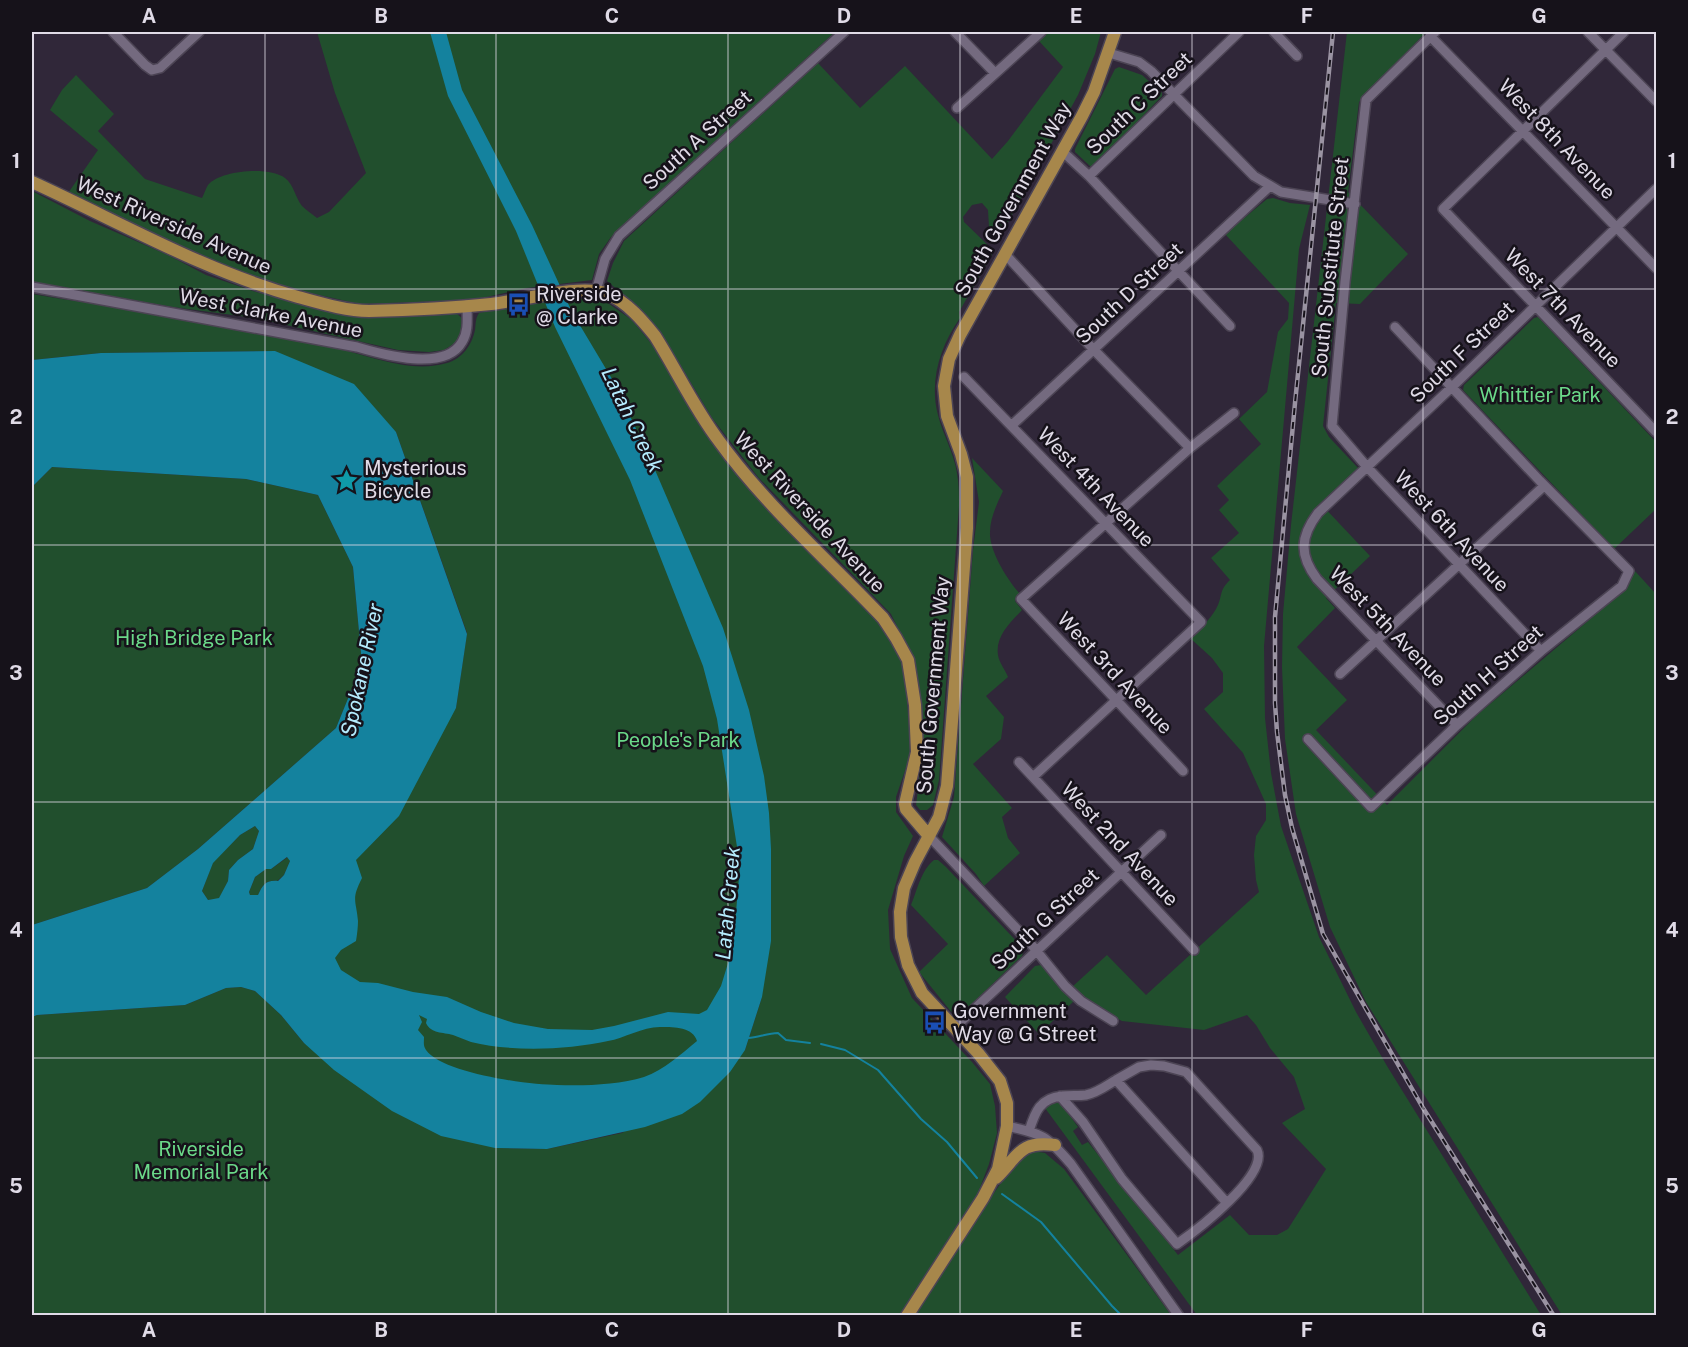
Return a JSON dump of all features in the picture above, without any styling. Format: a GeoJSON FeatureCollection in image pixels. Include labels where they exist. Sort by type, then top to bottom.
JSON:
{"type":"FeatureCollection","features":[{"type":"Feature","properties":{"kind":"main road","name":"South Government Way"},"geometry":{"type":"LineString","coordinates":[[907,1316],[998,1169],[1007,1126],[1007,1103],[1000,1081],[978,1053],[922,993],[908,965],[902,937],[900,912],[904,888],[939,817],[947,786],[967,528],[967,477],[945,404],[946,372],[960,335],[1094,92],[1115,32]]}},
{"type":"Feature","properties":{"kind":"main road","name":"West Riverside Avenue"},"geometry":{"type":"LineString","coordinates":[[32,182],[157,242],[264,288],[316,302],[366,311],[499,303],[579,291],[596,291],[619,300],[646,326],[666,354],[699,413],[719,442],[777,509],[883,618],[896,638],[908,660],[918,730],[917,752],[905,804],[906,809],[929,836]]}},
{"type":"Feature","properties":{"kind":"main road"},"geometry":{"type":"LineString","coordinates":[[990,1183],[1005,1169],[1014,1156],[1024,1149],[1033,1144],[1055,1145]]}},
{"type":"Feature","properties":{"kind":"street"},"geometry":{"type":"LineString","coordinates":[[113,32],[152,70],[160,68],[199,32]]}},
{"type":"Feature","properties":{"kind":"street","name":"South A Street"},"geometry":{"type":"LineString","coordinates":[[596,291],[605,259],[619,236],[844,32]]}},
{"type":"Feature","properties":{"kind":"street"},"geometry":{"type":"LineString","coordinates":[[955,32],[994,74]]}},
{"type":"Feature","properties":{"kind":"street"},"geometry":{"type":"LineString","coordinates":[[957,108],[1041,32]]}},
{"type":"Feature","properties":{"kind":"street","name":"South C Street"},"geometry":{"type":"LineString","coordinates":[[1089,176],[1239,32]]}},
{"type":"Feature","properties":{"kind":"street"},"geometry":{"type":"LineString","coordinates":[[1274,32],[1297,56]]}},
{"type":"Feature","properties":{"kind":"street"},"geometry":{"type":"LineString","coordinates":[[1588,32],[1656,101]]}},
{"type":"Feature","properties":{"kind":"street"},"geometry":{"type":"LineString","coordinates":[[1524,130],[1624,32]]}},
{"type":"Feature","properties":{"kind":"street","name":"South Substitute Street"},"geometry":{"type":"LineString","coordinates":[[1338,436],[1332,426],[1331,415],[1366,100],[1432,34]]}},
{"type":"Feature","properties":{"kind":"street","name":"West 8th Avenue"},"geometry":{"type":"LineString","coordinates":[[1432,34],[1656,268]]}},
{"type":"Feature","properties":{"kind":"street"},"geometry":{"type":"LineString","coordinates":[[1109,53],[1139,62],[1151,71],[1254,176],[1269,187],[1281,192],[1355,204]]}},
{"type":"Feature","properties":{"kind":"street","name":"West 7th Avenue"},"geometry":{"type":"LineString","coordinates":[[1524,130],[1443,209],[1656,432]]}},
{"type":"Feature","properties":{"kind":"street"},"geometry":{"type":"LineString","coordinates":[[1062,151],[1089,176],[1230,326]]}},
{"type":"Feature","properties":{"kind":"street","name":"South D Street"},"geometry":{"type":"LineString","coordinates":[[1012,425],[1269,187]]}},
{"type":"Feature","properties":{"kind":"street","name":"South F Street"},"geometry":{"type":"LineString","coordinates":[[1304,547],[1307,528],[1318,513],[1537,306],[1656,189]]}},
{"type":"Feature","properties":{"kind":"street"},"geometry":{"type":"LineString","coordinates":[[1005,254],[1094,350],[1190,448]]}},
{"type":"Feature","properties":{"kind":"street","name":"West Clarke Avenue"},"geometry":{"type":"LineString","coordinates":[[32,287],[331,342],[403,358],[432,359],[450,354],[463,341],[468,326],[467,306]]}},
{"type":"Feature","properties":{"kind":"street"},"geometry":{"type":"LineString","coordinates":[[1340,674],[1544,486],[1395,327]]}},
{"type":"Feature","properties":{"kind":"street","name":"West 4th Avenue"},"geometry":{"type":"LineString","coordinates":[[964,377],[1202,622],[1116,701]]}},
{"type":"Feature","properties":{"kind":"street"},"geometry":{"type":"LineString","coordinates":[[1106,523],[1190,448],[1234,413]]}},
{"type":"Feature","properties":{"kind":"street","name":"West 6th Avenue"},"geometry":{"type":"LineString","coordinates":[[1338,436],[1541,651]]}},
{"type":"Feature","properties":{"kind":"street","name":"South H Street"},"geometry":{"type":"LineString","coordinates":[[1308,739],[1371,807],[1541,651],[1622,586],[1629,571],[1544,486]]}},
{"type":"Feature","properties":{"kind":"street","name":"West 3rd Avenue"},"geometry":{"type":"LineString","coordinates":[[1106,523],[1021,599],[1183,771]]}},
{"type":"Feature","properties":{"kind":"street","name":"West 5th Avenue"},"geometry":{"type":"LineString","coordinates":[[1304,547],[1308,567],[1317,579],[1457,726]]}},
{"type":"Feature","properties":{"kind":"street"},"geometry":{"type":"LineString","coordinates":[[1033,777],[1116,701]]}},
{"type":"Feature","properties":{"kind":"street","name":"West 2nd Avenue"},"geometry":{"type":"LineString","coordinates":[[1019,762],[1194,950]]}},
{"type":"Feature","properties":{"kind":"street","name":"South G Street"},"geometry":{"type":"LineString","coordinates":[[954,1028],[1161,835]]}},
{"type":"Feature","properties":{"kind":"street"},"geometry":{"type":"LineString","coordinates":[[929,836],[1060,980],[1081,1001],[1113,1021]]}},
{"type":"Feature","properties":{"kind":"street"},"geometry":{"type":"LineString","coordinates":[[1029,1131],[1036,1110],[1047,1099],[1060,1096],[1094,1093],[1139,1067],[1164,1066],[1186,1072],[1257,1150],[1261,1156],[1259,1164],[1238,1193],[1177,1244],[1122,1179],[1083,1122],[1060,1096]]}},
{"type":"Feature","properties":{"kind":"street"},"geometry":{"type":"LineString","coordinates":[[1116,1080],[1227,1203]]}},
{"type":"Feature","properties":{"kind":"street"},"geometry":{"type":"LineString","coordinates":[[1007,1126],[1044,1136],[1055,1145],[1179,1316]]}},
{"type":"Feature","properties":{"kind":"green space"},"geometry":{"type":"Polygon","coordinates":[[[317,32],[835,32],[611,237],[599,254],[592,280],[527,288],[473,300],[360,304],[255,281],[66,196],[98,150],[50,110],[62,90],[76,75],[114,114],[98,131],[145,179],[202,198],[208,185],[223,176],[245,171],[268,172],[285,178],[302,206],[317,218],[329,212],[366,173],[335,93],[317,32]]]}},
{"type":"Feature","properties":{"kind":"green space"},"geometry":{"type":"Polygon","coordinates":[[[1049,32],[1101,32],[1095,54],[1078,95],[1001,235],[996,236],[989,227],[988,210],[982,203],[972,205],[963,217],[964,222],[994,251],[959,312],[960,318],[942,352],[936,377],[936,403],[940,422],[956,466],[959,506],[939,780],[933,805],[927,810],[920,810],[916,805],[923,752],[921,704],[912,657],[891,614],[758,477],[712,418],[660,331],[640,309],[607,281],[624,241],[818,63],[860,108],[905,66],[992,159],[1063,67],[1039,41],[1049,32]]]}},
{"type":"Feature","properties":{"kind":"green space"},"geometry":{"type":"Polygon","coordinates":[[[1347,32],[1426,32],[1359,102],[1348,192],[1408,254],[1360,304],[1336,303],[1323,426],[1329,437],[1359,469],[1321,504],[1370,556],[1326,598],[1335,608],[1297,647],[1347,700],[1316,730],[1387,805],[1477,715],[1622,592],[1634,570],[1656,594],[1656,1315],[1562,1315],[1366,1002],[1330,927],[1296,814],[1285,739],[1282,667],[1283,614],[1347,32]]]}},
{"type":"Feature","properties":{"kind":"green space"},"geometry":{"type":"Polygon","coordinates":[[[1119,67],[1142,75],[1162,93],[1162,96],[1095,166],[1090,166],[1075,152],[1075,149],[1115,69],[1119,67]]]}},
{"type":"Feature","properties":{"kind":"green space"},"geometry":{"type":"Polygon","coordinates":[[[32,191],[90,221],[168,255],[206,275],[256,292],[342,314],[378,317],[456,313],[463,319],[462,330],[455,343],[444,350],[429,352],[398,350],[255,318],[173,307],[32,282],[32,191]]]}},
{"type":"Feature","properties":{"kind":"green space"},"geometry":{"type":"Polygon","coordinates":[[[1273,198],[1310,205],[1299,249],[1264,646],[1265,718],[1271,773],[1281,826],[1319,937],[1356,1012],[1541,1315],[1197,1315],[1045,1108],[1051,1103],[1060,1102],[1078,1127],[1073,1131],[1082,1145],[1088,1142],[1178,1255],[1230,1215],[1249,1235],[1277,1235],[1288,1229],[1326,1169],[1282,1123],[1305,1109],[1294,1077],[1247,1015],[1204,1030],[1122,1021],[1088,1003],[1072,987],[1107,955],[1146,995],[1259,892],[1254,855],[1256,836],[1266,820],[1266,804],[1243,753],[1204,709],[1223,692],[1223,673],[1212,658],[1190,638],[1213,613],[1224,587],[1230,580],[1211,558],[1239,533],[1219,510],[1229,500],[1217,486],[1261,444],[1239,419],[1267,392],[1278,332],[1288,319],[1289,303],[1225,234],[1267,199],[1273,198]]]}},
{"type":"Feature","properties":{"kind":"green space"},"geometry":{"type":"Polygon","coordinates":[[[32,294],[153,313],[337,348],[384,361],[416,366],[447,363],[462,355],[471,341],[479,313],[563,298],[602,299],[632,320],[663,358],[704,429],[881,624],[904,661],[911,753],[896,797],[896,812],[913,836],[904,856],[888,910],[890,949],[912,998],[990,1084],[995,1106],[997,1133],[989,1164],[967,1222],[971,1226],[1017,1160],[1033,1151],[1045,1153],[1064,1169],[1171,1315],[32,1315],[32,1017],[185,1005],[226,988],[241,987],[255,991],[281,1015],[304,1043],[495,1148],[547,1149],[622,1133],[745,1050],[762,997],[736,1035],[515,1140],[262,956],[456,708],[467,633],[396,432],[275,351],[101,353],[32,360],[32,294]]]}},
{"type":"Feature","properties":{"kind":"green space","name":"Whittier Park"},"geometry":{"type":"Polygon","coordinates":[[[1538,317],[1656,442],[1656,509],[1614,549],[1463,390],[1464,385],[1534,318],[1538,317]]]}},
{"type":"Feature","properties":{"kind":"green space"},"geometry":{"type":"Polygon","coordinates":[[[972,458],[1003,491],[991,522],[991,540],[1000,565],[1021,595],[1015,601],[1022,610],[1005,630],[999,642],[999,658],[1008,677],[986,696],[1004,717],[1001,739],[973,764],[1012,808],[1002,817],[1008,838],[1020,853],[984,886],[942,837],[954,797],[973,550],[979,502],[972,458]]]}},
{"type":"Feature","properties":{"kind":"green space","name":"High Bridge Park"},"geometry":{"type":"Polygon","coordinates":[[[52,467],[246,479],[318,495],[353,567],[362,664],[336,728],[198,849],[147,888],[32,925],[32,487],[52,467]]]}},
{"type":"Feature","properties":{"kind":"green space"},"geometry":{"type":"Polygon","coordinates":[[[255,826],[259,831],[253,849],[229,870],[228,881],[219,899],[208,900],[202,891],[213,862],[240,835],[255,826]]]}},
{"type":"Feature","properties":{"kind":"green space"},"geometry":{"type":"Polygon","coordinates":[[[288,857],[290,861],[284,875],[277,881],[265,884],[258,895],[250,895],[255,877],[288,857]]]}},
{"type":"Feature","properties":{"kind":"green space"},"geometry":{"type":"Polygon","coordinates":[[[934,860],[938,860],[946,867],[1024,949],[1022,956],[961,1014],[957,1015],[953,1014],[919,972],[948,944],[911,905],[923,875],[934,860]]]}},
{"type":"Feature","properties":{"kind":"green space"},"geometry":{"type":"Polygon","coordinates":[[[1041,965],[1074,1001],[1039,1034],[1005,997],[1035,966],[1041,965]]]}},
{"type":"Feature","properties":{"kind":"water","name":"Spokane River"},"geometry":{"type":"Polygon","coordinates":[[[430,32],[446,32],[462,90],[532,225],[572,312],[615,384],[652,463],[723,628],[749,710],[764,776],[769,813],[771,941],[762,997],[745,1050],[730,1072],[700,1102],[682,1114],[645,1127],[547,1149],[495,1148],[441,1136],[392,1111],[334,1070],[304,1043],[281,1015],[255,991],[241,987],[226,988],[185,1005],[32,1017],[32,925],[147,888],[198,849],[336,728],[362,664],[353,567],[318,495],[246,479],[52,467],[32,487],[32,360],[101,353],[275,351],[354,384],[396,432],[467,634],[456,708],[399,816],[356,860],[362,878],[355,895],[357,936],[356,941],[341,950],[335,958],[341,970],[360,982],[378,983],[413,992],[447,997],[514,1023],[548,1029],[592,1030],[668,1012],[699,1014],[707,1010],[721,986],[733,947],[740,866],[717,719],[703,666],[630,480],[555,327],[516,231],[448,96],[430,32]],[[255,826],[240,835],[213,863],[202,891],[208,900],[219,898],[228,881],[229,870],[253,849],[259,831],[255,826]],[[287,857],[271,869],[266,869],[255,877],[250,895],[258,895],[267,882],[278,881],[284,875],[290,861],[287,857]],[[419,1015],[422,1022],[418,1030],[424,1037],[425,1048],[435,1058],[449,1065],[487,1076],[544,1084],[601,1084],[644,1077],[665,1066],[697,1041],[695,1036],[687,1030],[655,1027],[592,1044],[539,1049],[504,1047],[471,1042],[434,1031],[428,1027],[427,1019],[419,1015]]]}},
{"type":"Feature","properties":{"kind":"waterway"},"geometry":{"type":"LineString","coordinates":[[748,1038],[778,1033],[786,1040],[810,1043]]}},
{"type":"Feature","properties":{"kind":"waterway"},"geometry":{"type":"LineString","coordinates":[[821,1044],[845,1050],[878,1070],[921,1119],[947,1142],[977,1178]]}},
{"type":"Feature","properties":{"kind":"waterway"},"geometry":{"type":"LineString","coordinates":[[1002,1194],[1041,1222],[1122,1316]]}},
{"type":"Feature","properties":{"kind":"railway"},"geometry":{"type":"LineString","coordinates":[[1333,32],[1275,617],[1275,703],[1285,795],[1292,828],[1323,934],[1423,1108],[1554,1316]]}},
{"type":"Feature","properties":{"kind":"place","name":"Riverside @ Clarke"},"geometry":{"type":"Point","coordinates":[518,305]}},
{"type":"Feature","properties":{"kind":"place","name":"Mysterious Bicycle"},"geometry":{"type":"Point","coordinates":[346,480]}},
{"type":"Feature","properties":{"kind":"place","name":"Government Way @ G Street"},"geometry":{"type":"Point","coordinates":[935,1022]}},
{"type":"Feature","properties":{"kind":"water label","name":"Latah Creek"},"geometry":{"type":"Point","coordinates":[632,420]}},
{"type":"Feature","properties":{"kind":"water label","name":"Latah Creek"},"geometry":{"type":"Point","coordinates":[728,903]}},
{"type":"Feature","properties":{"kind":"park label","name":"People's Park"},"geometry":{"type":"Point","coordinates":[678,740]}},
{"type":"Feature","properties":{"kind":"park label","name":"Riverside Memorial Park"},"geometry":{"type":"Point","coordinates":[201,1160]}}]}
